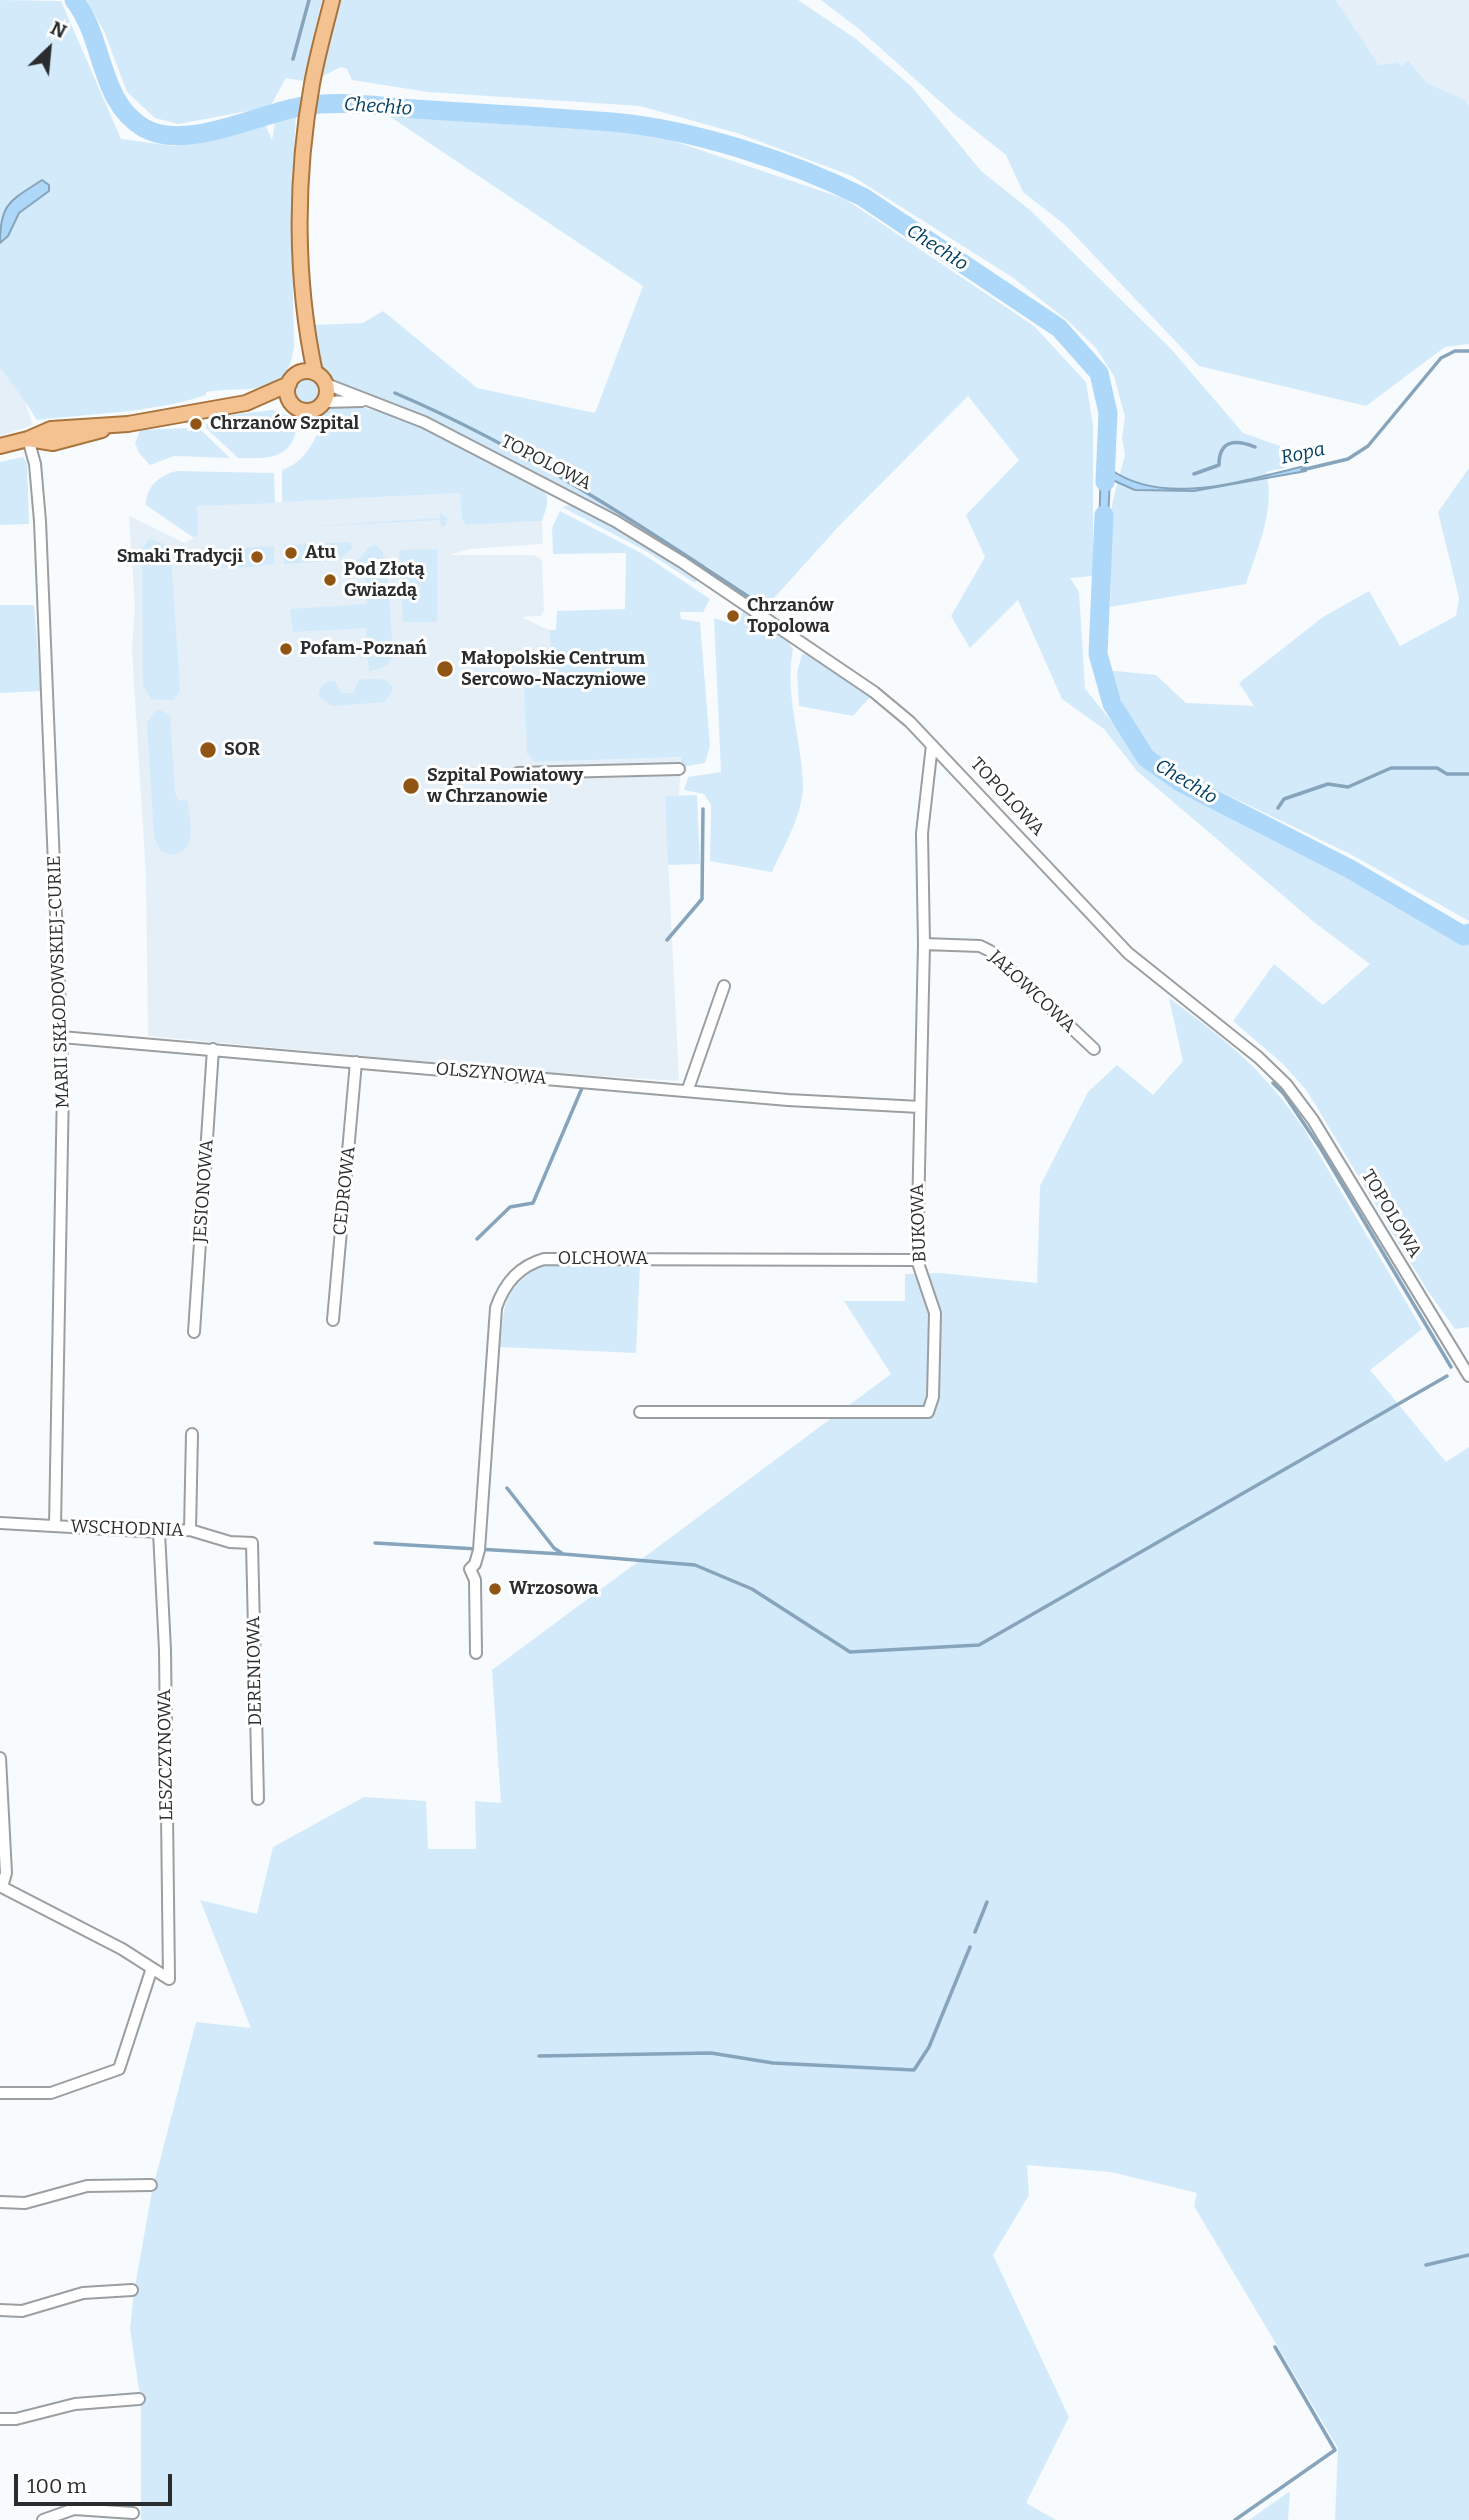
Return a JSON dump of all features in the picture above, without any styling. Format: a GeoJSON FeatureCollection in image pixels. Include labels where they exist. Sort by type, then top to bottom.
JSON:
{"type":"FeatureCollection","features":[{"type":"Feature","properties":{"kind":"main road"},"geometry":{"type":"LineString","coordinates":[[292,405],[288,398],[305,327],[300,201],[306,131],[311,86],[332,0]]}},
{"type":"Feature","properties":{"kind":"main road"},"geometry":{"type":"LineString","coordinates":[[0,446],[51,429],[120,425],[246,402],[292,405],[308,411],[324,402],[321,378],[305,327]]}},
{"type":"Feature","properties":{"kind":"main road"},"geometry":{"type":"LineString","coordinates":[[246,402],[294,378],[321,378]]}},
{"type":"Feature","properties":{"kind":"street","name":"TOPOLOWA"},"geometry":{"type":"LineString","coordinates":[[321,378],[424,422],[562,492],[660,548],[843,669],[894,708],[1128,953],[1258,1057],[1286,1084],[1312,1120],[1469,1376]]}},
{"type":"Feature","properties":{"kind":"street","name":"TOPOLOWA"},"geometry":{"type":"LineString","coordinates":[[324,402],[375,402]]}},
{"type":"Feature","properties":{"kind":"street","name":"MARII SKŁODOWSKIEJ-CURIE"},"geometry":{"type":"LineString","coordinates":[[27,439],[35,464],[40,521],[61,1037],[63,1196],[55,1527]]}},
{"type":"Feature","properties":{"kind":"street","name":"BUKOWA"},"geometry":{"type":"LineString","coordinates":[[640,1412],[928,1412],[933,1398],[934,1313],[917,1260],[924,944],[922,833],[932,745]]}},
{"type":"Feature","properties":{"kind":"street"},"geometry":{"type":"LineString","coordinates":[[519,773],[679,769]]}},
{"type":"Feature","properties":{"kind":"street","name":"JAŁOWCOWA"},"geometry":{"type":"LineString","coordinates":[[924,944],[980,946],[990,951],[1094,1049]]}},
{"type":"Feature","properties":{"kind":"street"},"geometry":{"type":"LineString","coordinates":[[688,1089],[724,986]]}},
{"type":"Feature","properties":{"kind":"street","name":"OLSZYNOWA"},"geometry":{"type":"LineString","coordinates":[[61,1037],[688,1089],[788,1100],[920,1107]]}},
{"type":"Feature","properties":{"kind":"street","name":"JESIONOWA"},"geometry":{"type":"LineString","coordinates":[[194,1332],[213,1049]]}},
{"type":"Feature","properties":{"kind":"street","name":"CEDROWA"},"geometry":{"type":"LineString","coordinates":[[333,1320],[356,1062]]}},
{"type":"Feature","properties":{"kind":"street","name":"OLCHOWA"},"geometry":{"type":"LineString","coordinates":[[476,1654],[475,1580],[470,1569],[475,1564],[479,1550],[496,1308],[506,1286],[523,1267],[544,1259],[917,1260]]}},
{"type":"Feature","properties":{"kind":"street"},"geometry":{"type":"LineString","coordinates":[[190,1530],[192,1434]]}},
{"type":"Feature","properties":{"kind":"street","name":"WSCHODNIA"},"geometry":{"type":"LineString","coordinates":[[0,1523],[159,1532],[190,1530],[230,1542],[252,1543]]}},
{"type":"Feature","properties":{"kind":"street","name":"LESZCZYNOWA"},"geometry":{"type":"LineString","coordinates":[[152,1968],[169,1979],[165,1650],[159,1532]]}},
{"type":"Feature","properties":{"kind":"street","name":"DERENIOWA"},"geometry":{"type":"LineString","coordinates":[[252,1543],[258,1799]]}},
{"type":"Feature","properties":{"kind":"street"},"geometry":{"type":"LineString","coordinates":[[0,1758],[6,1872],[1,1887],[152,1968],[119,2069],[51,2093],[0,2093]]}},
{"type":"Feature","properties":{"kind":"street"},"geometry":{"type":"LineString","coordinates":[[0,2202],[25,2203],[87,2186],[151,2185]]}},
{"type":"Feature","properties":{"kind":"street"},"geometry":{"type":"LineString","coordinates":[[0,2310],[22,2311],[83,2293],[132,2290]]}},
{"type":"Feature","properties":{"kind":"street"},"geometry":{"type":"LineString","coordinates":[[0,2419],[23,2417],[75,2403],[139,2399]]}},
{"type":"Feature","properties":{"kind":"street"},"geometry":{"type":"LineString","coordinates":[[43,2520],[74,2509],[133,2513]]}},
{"type":"Feature","properties":{"kind":"shaded area"},"geometry":{"type":"Polygon","coordinates":[[[0,0],[61,1],[121,139],[174,146],[265,124],[272,140],[276,118],[296,114],[291,202],[294,346],[290,363],[274,383],[250,389],[206,392],[206,395],[165,406],[37,420],[0,368],[0,0]]]}},
{"type":"Feature","properties":{"kind":"shaded area"},"geometry":{"type":"Polygon","coordinates":[[[86,0],[322,0],[303,81],[286,78],[270,107],[178,124],[155,118],[127,92],[104,31],[86,0]]]}},
{"type":"Feature","properties":{"kind":"shaded area"},"geometry":{"type":"Polygon","coordinates":[[[339,0],[798,0],[856,39],[912,87],[981,171],[1030,210],[1171,349],[1243,433],[1280,446],[1279,456],[1285,468],[1266,472],[1269,500],[1267,514],[1246,584],[1110,607],[1112,504],[1125,455],[1122,438],[1125,417],[1114,376],[1096,348],[1068,321],[1012,277],[852,176],[740,134],[640,106],[428,92],[352,80],[347,69],[341,67],[319,78],[339,0]]]}},
{"type":"Feature","properties":{"kind":"shaded area"},"geometry":{"type":"Polygon","coordinates":[[[821,0],[1336,0],[1379,65],[1397,62],[1401,66],[1408,60],[1427,83],[1465,100],[1469,106],[1469,344],[1445,347],[1366,406],[1199,366],[1064,224],[1023,192],[1006,155],[953,113],[859,29],[821,0]]]}},
{"type":"Feature","properties":{"kind":"shaded area"},"geometry":{"type":"Polygon","coordinates":[[[1336,0],[1469,0],[1469,106],[1465,100],[1427,83],[1408,60],[1401,66],[1397,62],[1379,65],[1336,0]]]}},
{"type":"Feature","properties":{"kind":"shaded area"},"geometry":{"type":"Polygon","coordinates":[[[389,116],[653,134],[845,199],[1034,326],[1086,382],[1093,425],[1093,576],[1070,578],[1079,592],[1085,689],[1148,766],[1181,787],[1337,867],[1469,942],[1469,1327],[1455,1329],[1427,1290],[1307,1091],[1283,1064],[1233,1021],[1274,964],[1323,1005],[1370,964],[1314,922],[1137,771],[1104,729],[1062,699],[1018,600],[970,648],[951,616],[985,557],[966,515],[1019,460],[968,396],[838,527],[766,607],[705,565],[702,569],[654,538],[558,484],[428,417],[342,384],[322,371],[314,325],[363,323],[383,311],[477,388],[595,413],[643,286],[389,116]]]}},
{"type":"Feature","properties":{"kind":"shaded area"},"geometry":{"type":"Polygon","coordinates":[[[0,368],[24,398],[33,425],[0,436],[0,368]]]}},
{"type":"Feature","properties":{"kind":"shaded area"},"geometry":{"type":"Polygon","coordinates":[[[307,379],[318,386],[319,391],[312,402],[307,403],[296,396],[295,391],[302,380],[307,379]]]}},
{"type":"Feature","properties":{"kind":"shaded area"},"geometry":{"type":"Polygon","coordinates":[[[334,406],[370,409],[422,427],[543,490],[547,501],[542,521],[466,525],[462,520],[460,493],[282,502],[282,470],[301,459],[310,447],[320,427],[317,425],[323,412],[334,406]]]}},
{"type":"Feature","properties":{"kind":"shaded area"},"geometry":{"type":"Polygon","coordinates":[[[272,410],[287,415],[296,429],[289,447],[275,456],[238,458],[206,428],[206,424],[229,415],[272,410]]]}},
{"type":"Feature","properties":{"kind":"shaded area"},"geometry":{"type":"Polygon","coordinates":[[[187,428],[188,431],[200,429],[230,458],[174,456],[150,465],[139,453],[135,443],[140,430],[187,428]]]}},
{"type":"Feature","properties":{"kind":"shaded area"},"geometry":{"type":"Polygon","coordinates":[[[23,457],[27,464],[29,524],[0,525],[0,462],[23,457]]]}},
{"type":"Feature","properties":{"kind":"shaded area"},"geometry":{"type":"Polygon","coordinates":[[[1469,468],[1469,921],[1352,855],[1188,776],[1144,746],[1106,670],[1156,675],[1186,703],[1254,706],[1239,683],[1323,617],[1369,591],[1400,646],[1456,616],[1459,598],[1438,512],[1469,468]]]}},
{"type":"Feature","properties":{"kind":"shaded area"},"geometry":{"type":"Polygon","coordinates":[[[177,471],[274,473],[275,503],[197,506],[198,533],[194,538],[146,505],[151,487],[165,475],[177,471]]]}},
{"type":"Feature","properties":{"kind":"shaded area","name":"Szpital Powiatowy w Chrzanowie"},"geometry":{"type":"Polygon","coordinates":[[[460,493],[462,520],[466,525],[542,521],[543,544],[469,549],[450,555],[534,555],[542,560],[544,611],[541,616],[521,617],[549,630],[553,681],[524,683],[536,762],[681,757],[679,796],[665,797],[679,1081],[537,1072],[148,1036],[146,875],[132,650],[135,608],[129,516],[185,543],[194,538],[196,506],[460,493]]]}},
{"type":"Feature","properties":{"kind":"shaded area"},"geometry":{"type":"Polygon","coordinates":[[[571,505],[636,537],[697,579],[695,583],[644,550],[562,507],[571,505]]]}},
{"type":"Feature","properties":{"kind":"shaded area"},"geometry":{"type":"Polygon","coordinates":[[[560,511],[643,554],[710,599],[703,612],[680,612],[681,619],[700,622],[710,746],[705,763],[681,767],[681,757],[535,762],[527,754],[524,683],[553,681],[549,630],[556,630],[557,611],[625,609],[626,553],[553,554],[552,528],[560,511]]]}},
{"type":"Feature","properties":{"kind":"shaded area"},"geometry":{"type":"Polygon","coordinates":[[[440,513],[448,518],[445,526],[441,527],[440,520],[283,528],[440,518],[440,513]]]}},
{"type":"Feature","properties":{"kind":"shaded area"},"geometry":{"type":"Polygon","coordinates":[[[149,539],[162,543],[171,555],[180,691],[173,700],[151,699],[143,686],[142,549],[149,539]]]}},
{"type":"Feature","properties":{"kind":"shaded area"},"geometry":{"type":"Polygon","coordinates":[[[350,542],[353,548],[337,561],[284,564],[284,545],[350,542]]]}},
{"type":"Feature","properties":{"kind":"shaded area"},"geometry":{"type":"Polygon","coordinates":[[[376,545],[383,552],[384,562],[387,562],[393,654],[388,665],[369,672],[366,628],[293,632],[290,609],[367,604],[365,565],[353,566],[369,547],[376,545]]]}},
{"type":"Feature","properties":{"kind":"shaded area"},"geometry":{"type":"Polygon","coordinates":[[[274,546],[274,564],[245,568],[215,565],[200,554],[204,550],[274,546]]]}},
{"type":"Feature","properties":{"kind":"shaded area"},"geometry":{"type":"Polygon","coordinates":[[[437,549],[437,622],[403,622],[399,550],[437,549]]]}},
{"type":"Feature","properties":{"kind":"shaded area"},"geometry":{"type":"Polygon","coordinates":[[[0,605],[34,605],[41,691],[0,693],[0,605]]]}},
{"type":"Feature","properties":{"kind":"shaded area"},"geometry":{"type":"Polygon","coordinates":[[[743,612],[788,642],[793,649],[792,700],[802,768],[802,796],[792,830],[772,872],[710,861],[711,805],[704,794],[684,790],[688,777],[721,772],[714,618],[735,625],[743,612]]]}},
{"type":"Feature","properties":{"kind":"shaded area"},"geometry":{"type":"Polygon","coordinates":[[[802,654],[809,654],[871,696],[853,716],[799,706],[797,673],[802,654]]]}},
{"type":"Feature","properties":{"kind":"shaded area"},"geometry":{"type":"Polygon","coordinates":[[[359,680],[382,680],[391,685],[393,689],[385,702],[332,706],[319,697],[321,687],[325,683],[335,681],[341,693],[353,693],[359,680]]]}},
{"type":"Feature","properties":{"kind":"shaded area"},"geometry":{"type":"Polygon","coordinates":[[[158,709],[170,715],[175,793],[178,800],[188,801],[190,817],[189,841],[181,852],[173,855],[161,851],[154,837],[147,723],[158,709]]]}},
{"type":"Feature","properties":{"kind":"shaded area"},"geometry":{"type":"Polygon","coordinates":[[[697,795],[700,864],[668,865],[665,796],[697,795]]]}},
{"type":"Feature","properties":{"kind":"shaded area"},"geometry":{"type":"Polygon","coordinates":[[[1169,998],[1242,1057],[1289,1108],[1422,1329],[1370,1370],[1446,1462],[1469,1447],[1469,2520],[1335,2520],[1338,2448],[1194,2206],[1197,2193],[1111,2172],[1027,2165],[1029,2195],[993,2255],[1069,2417],[1026,2503],[1056,2520],[141,2520],[141,2403],[130,2329],[152,2191],[196,2022],[251,2028],[200,1900],[257,1914],[273,1847],[364,1797],[426,1801],[428,1849],[476,1849],[475,1801],[501,1803],[492,1670],[891,1374],[844,1301],[905,1301],[905,1274],[940,1273],[1037,1283],[1040,1186],[1088,1092],[1117,1065],[1153,1095],[1183,1061],[1169,998]]]}},
{"type":"Feature","properties":{"kind":"shaded area"},"geometry":{"type":"Polygon","coordinates":[[[543,1263],[640,1264],[636,1353],[500,1347],[508,1298],[520,1281],[543,1263]]]}},
{"type":"Feature","properties":{"kind":"shaded area"},"geometry":{"type":"Polygon","coordinates":[[[1290,2491],[1288,2520],[1249,2520],[1290,2491]]]}},
{"type":"Feature","properties":{"kind":"water"},"geometry":{"type":"Polygon","coordinates":[[[42,180],[49,185],[49,191],[19,213],[8,236],[0,243],[2,219],[9,204],[42,180]]]}},
{"type":"Feature","properties":{"kind":"water"},"geometry":{"type":"Polygon","coordinates":[[[1101,455],[1110,455],[1110,469],[1131,481],[1180,489],[1231,483],[1305,466],[1306,471],[1194,491],[1135,490],[1110,479],[1107,541],[1099,539],[1101,455]]]}},
{"type":"Feature","properties":{"kind":"waterway","name":"Chechło"},"geometry":{"type":"LineString","coordinates":[[74,0],[92,33],[118,102],[129,116],[144,128],[161,134],[180,136],[201,133],[286,110],[331,104],[612,122],[708,139],[773,159],[863,197],[1059,328],[1099,373],[1108,413],[1105,482]]}},
{"type":"Feature","properties":{"kind":"waterway"},"geometry":{"type":"LineString","coordinates":[[293,59],[309,0]]}},
{"type":"Feature","properties":{"kind":"waterway","name":"Chechło"},"geometry":{"type":"LineString","coordinates":[[281,116],[283,104]]}},
{"type":"Feature","properties":{"kind":"waterway","name":"Ropa"},"geometry":{"type":"LineString","coordinates":[[1302,470],[1348,459],[1368,446],[1441,358],[1455,351],[1469,351]]}},
{"type":"Feature","properties":{"kind":"waterway"},"geometry":{"type":"LineString","coordinates":[[395,393],[445,415],[588,493],[770,611]]}},
{"type":"Feature","properties":{"kind":"waterway"},"geometry":{"type":"LineString","coordinates":[[1194,474],[1219,465],[1222,451],[1229,444],[1241,443],[1255,447]]}},
{"type":"Feature","properties":{"kind":"waterway","name":"Chechło"},"geometry":{"type":"LineString","coordinates":[[1104,515],[1098,654],[1112,704],[1146,758],[1180,782],[1350,869],[1464,936],[1469,933]]}},
{"type":"Feature","properties":{"kind":"waterway"},"geometry":{"type":"LineString","coordinates":[[1278,808],[1284,799],[1328,784],[1348,787],[1391,768],[1437,768],[1447,774],[1469,774]]}},
{"type":"Feature","properties":{"kind":"waterway"},"geometry":{"type":"LineString","coordinates":[[667,940],[702,899],[703,809]]}},
{"type":"Feature","properties":{"kind":"waterway","name":"Chechło"},"geometry":{"type":"LineString","coordinates":[[1245,815],[1250,812]]}},
{"type":"Feature","properties":{"kind":"waterway"},"geometry":{"type":"LineString","coordinates":[[1273,1083],[1284,1094],[1321,1149],[1451,1367]]}},
{"type":"Feature","properties":{"kind":"waterway"},"geometry":{"type":"LineString","coordinates":[[477,1239],[510,1207],[533,1203],[582,1088]]}},
{"type":"Feature","properties":{"kind":"waterway"},"geometry":{"type":"LineString","coordinates":[[507,1488],[554,1548],[563,1554],[695,1565],[752,1589],[850,1652],[979,1645],[1447,1376]]}},
{"type":"Feature","properties":{"kind":"waterway"},"geometry":{"type":"LineString","coordinates":[[375,1543],[562,1554]]}},
{"type":"Feature","properties":{"kind":"waterway"},"geometry":{"type":"LineString","coordinates":[[975,1932],[987,1902]]}},
{"type":"Feature","properties":{"kind":"waterway"},"geometry":{"type":"LineString","coordinates":[[539,2056],[711,2053],[773,2063],[914,2070],[929,2047],[970,1947]]}},
{"type":"Feature","properties":{"kind":"waterway"},"geometry":{"type":"LineString","coordinates":[[1426,2265],[1469,2255]]}},
{"type":"Feature","properties":{"kind":"waterway"},"geometry":{"type":"LineString","coordinates":[[1235,2520],[1335,2450],[1275,2347]]}},
{"type":"Feature","properties":{"kind":"place","name":"Chrzanów Szpital"},"geometry":{"type":"Point","coordinates":[196,424]}},
{"type":"Feature","properties":{"kind":"place","name":"Atu"},"geometry":{"type":"Point","coordinates":[291,553]}},
{"type":"Feature","properties":{"kind":"place","name":"Smaki Tradycji"},"geometry":{"type":"Point","coordinates":[257,557]}},
{"type":"Feature","properties":{"kind":"place","name":"Pod Złotą Gwiazdą"},"geometry":{"type":"Point","coordinates":[330,580]}},
{"type":"Feature","properties":{"kind":"place","name":"Chrzanów Topolowa"},"geometry":{"type":"Point","coordinates":[733,616]}},
{"type":"Feature","properties":{"kind":"place","name":"Pofam-Poznań"},"geometry":{"type":"Point","coordinates":[286,649]}},
{"type":"Feature","properties":{"kind":"place","name":"Małopolskie Centrum Sercowo-Naczyniowe"},"geometry":{"type":"Point","coordinates":[445,669]}},
{"type":"Feature","properties":{"kind":"place","name":"SOR"},"geometry":{"type":"Point","coordinates":[208,750]}},
{"type":"Feature","properties":{"kind":"place","name":"Szpital Powiatowy w Chrzanowie"},"geometry":{"type":"Point","coordinates":[411,786]}},
{"type":"Feature","properties":{"kind":"place","name":"Wrzosowa"},"geometry":{"type":"Point","coordinates":[495,1589]}}]}
